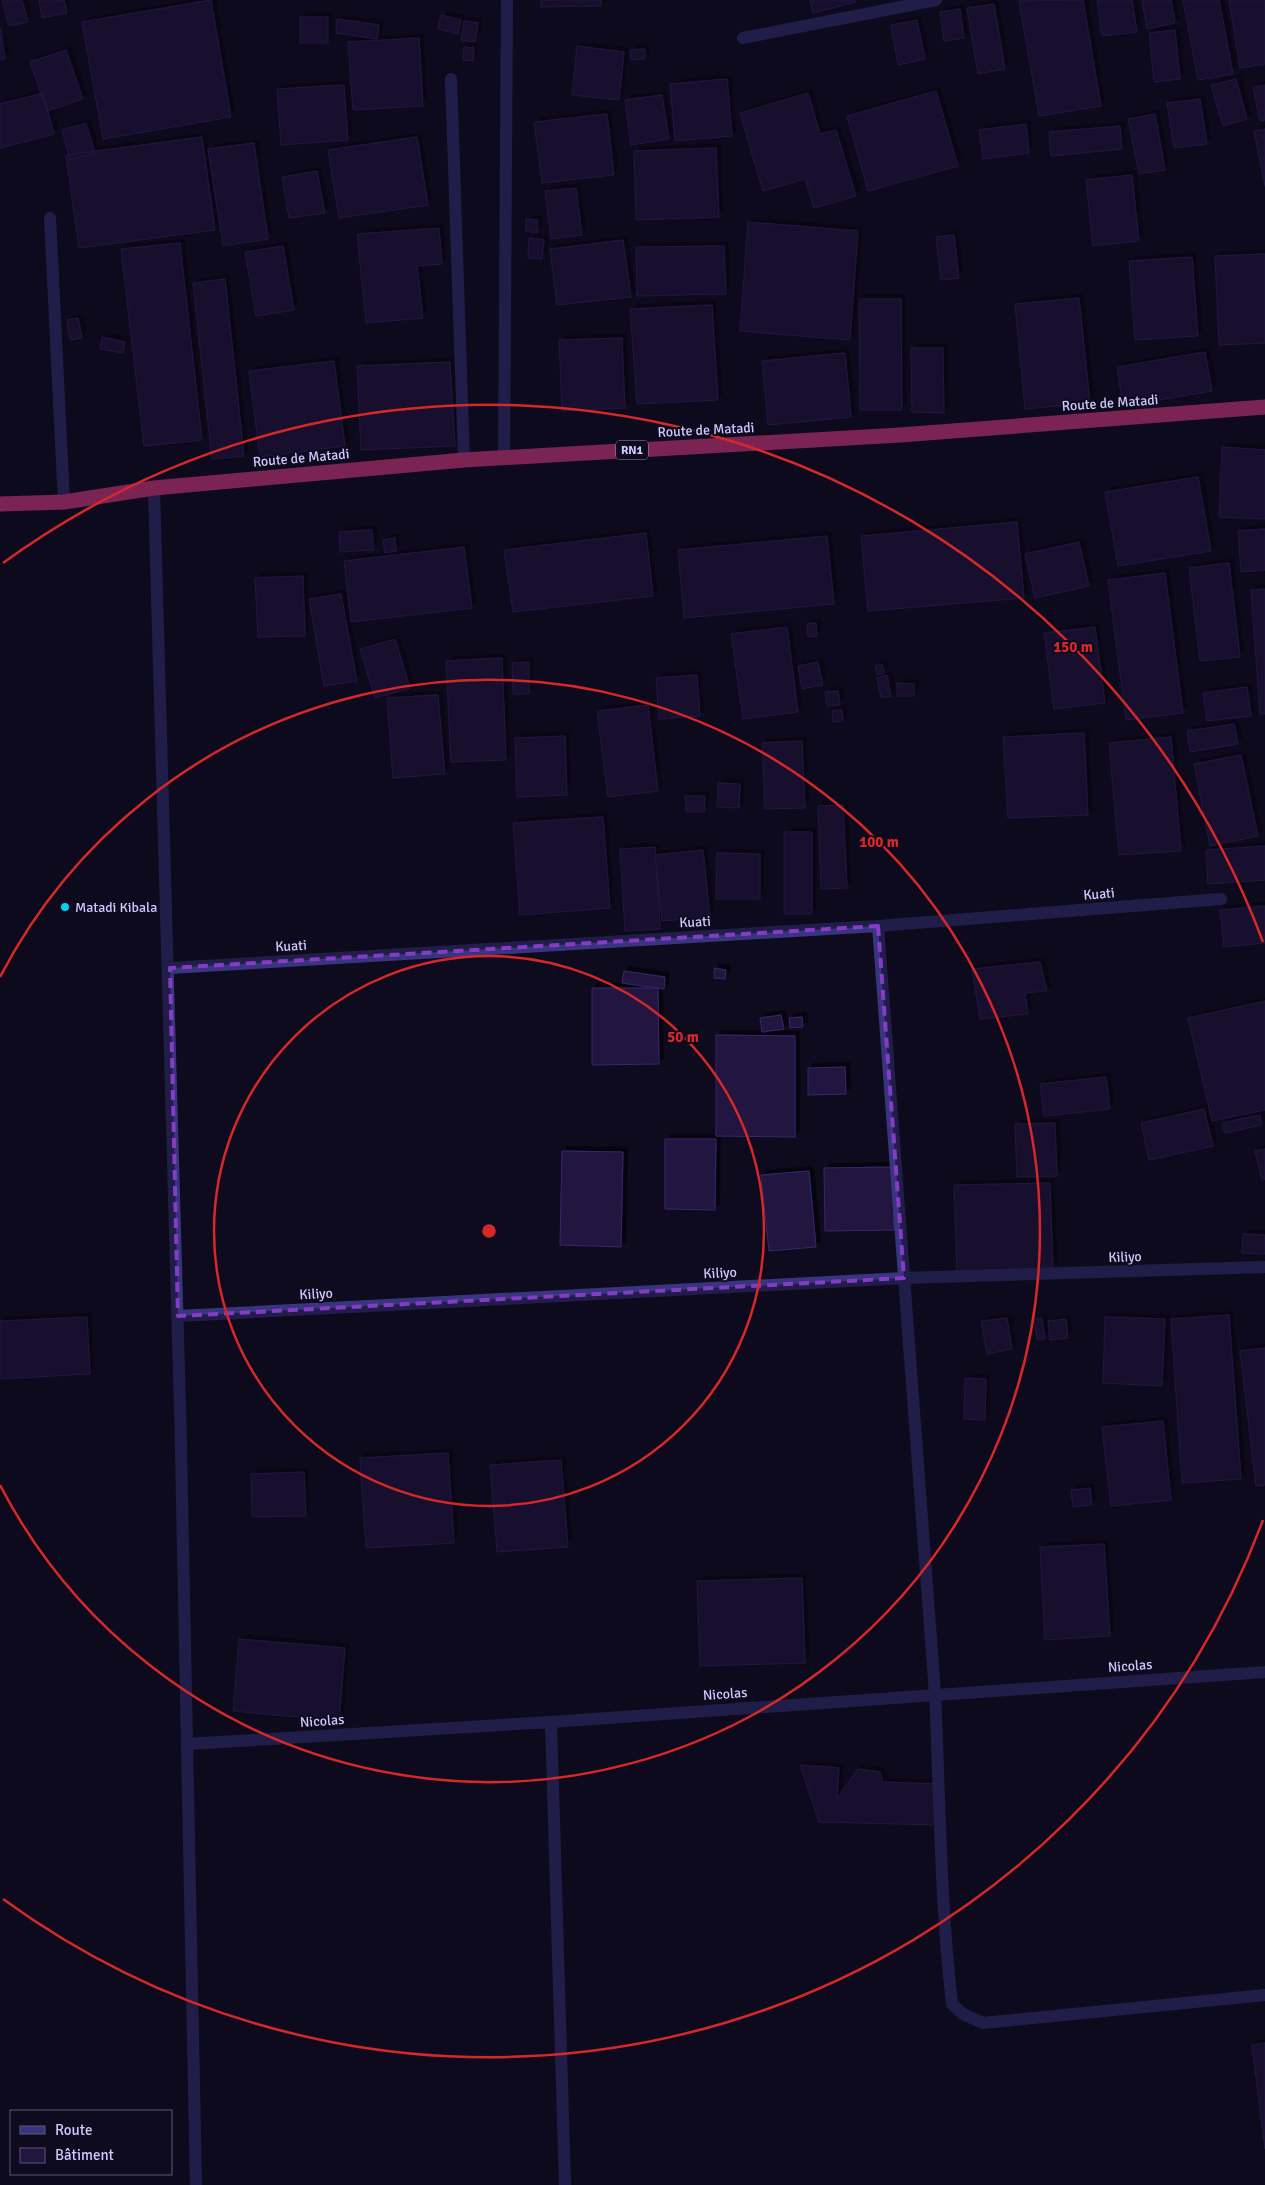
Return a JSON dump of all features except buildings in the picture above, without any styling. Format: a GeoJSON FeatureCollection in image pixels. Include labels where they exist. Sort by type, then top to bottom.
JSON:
{"type":"FeatureCollection","features":[{"type":"Feature","properties":{"kind":"highway","name":"Route de Matadi"},"geometry":{"type":"LineString","coordinates":[[0,504],[64,502],[154,488],[464,460],[900,435],[1265,407]]}},
{"type":"Feature","properties":{"kind":"street"},"geometry":{"type":"LineString","coordinates":[[504,458],[507,0]]}},
{"type":"Feature","properties":{"kind":"street"},"geometry":{"type":"LineString","coordinates":[[743,38],[913,2],[936,0]]}},
{"type":"Feature","properties":{"kind":"street"},"geometry":{"type":"LineString","coordinates":[[451,79],[464,460]]}},
{"type":"Feature","properties":{"kind":"street"},"geometry":{"type":"LineString","coordinates":[[50,218],[64,502]]}},
{"type":"Feature","properties":{"kind":"street"},"geometry":{"type":"LineString","coordinates":[[154,488],[170,968],[196,2185]]}},
{"type":"Feature","properties":{"kind":"street","name":"Kuati"},"geometry":{"type":"LineString","coordinates":[[170,968],[878,926],[1222,899]]}},
{"type":"Feature","properties":{"kind":"street"},"geometry":{"type":"LineString","coordinates":[[878,926],[935,1694],[939,1784],[938,1825],[952,2004],[963,2014],[983,2023],[1265,1995]]}},
{"type":"Feature","properties":{"kind":"street","name":"Kiliyo"},"geometry":{"type":"LineString","coordinates":[[178,1316],[904,1278],[1265,1267]]}},
{"type":"Feature","properties":{"kind":"street","name":"Nicolas"},"geometry":{"type":"LineString","coordinates":[[188,1744],[551,1722],[1265,1672]]}},
{"type":"Feature","properties":{"kind":"street"},"geometry":{"type":"LineString","coordinates":[[551,1722],[565,2185]]}},
{"type":"Feature","properties":{"kind":"highlighted area"},"geometry":{"type":"Polygon","coordinates":[[[878,926],[904,1278],[178,1316],[170,968],[878,926]]]}},
{"type":"Feature","properties":{"kind":"place","name":"Matadi Kibala"},"geometry":{"type":"Point","coordinates":[65,907]}}]}
